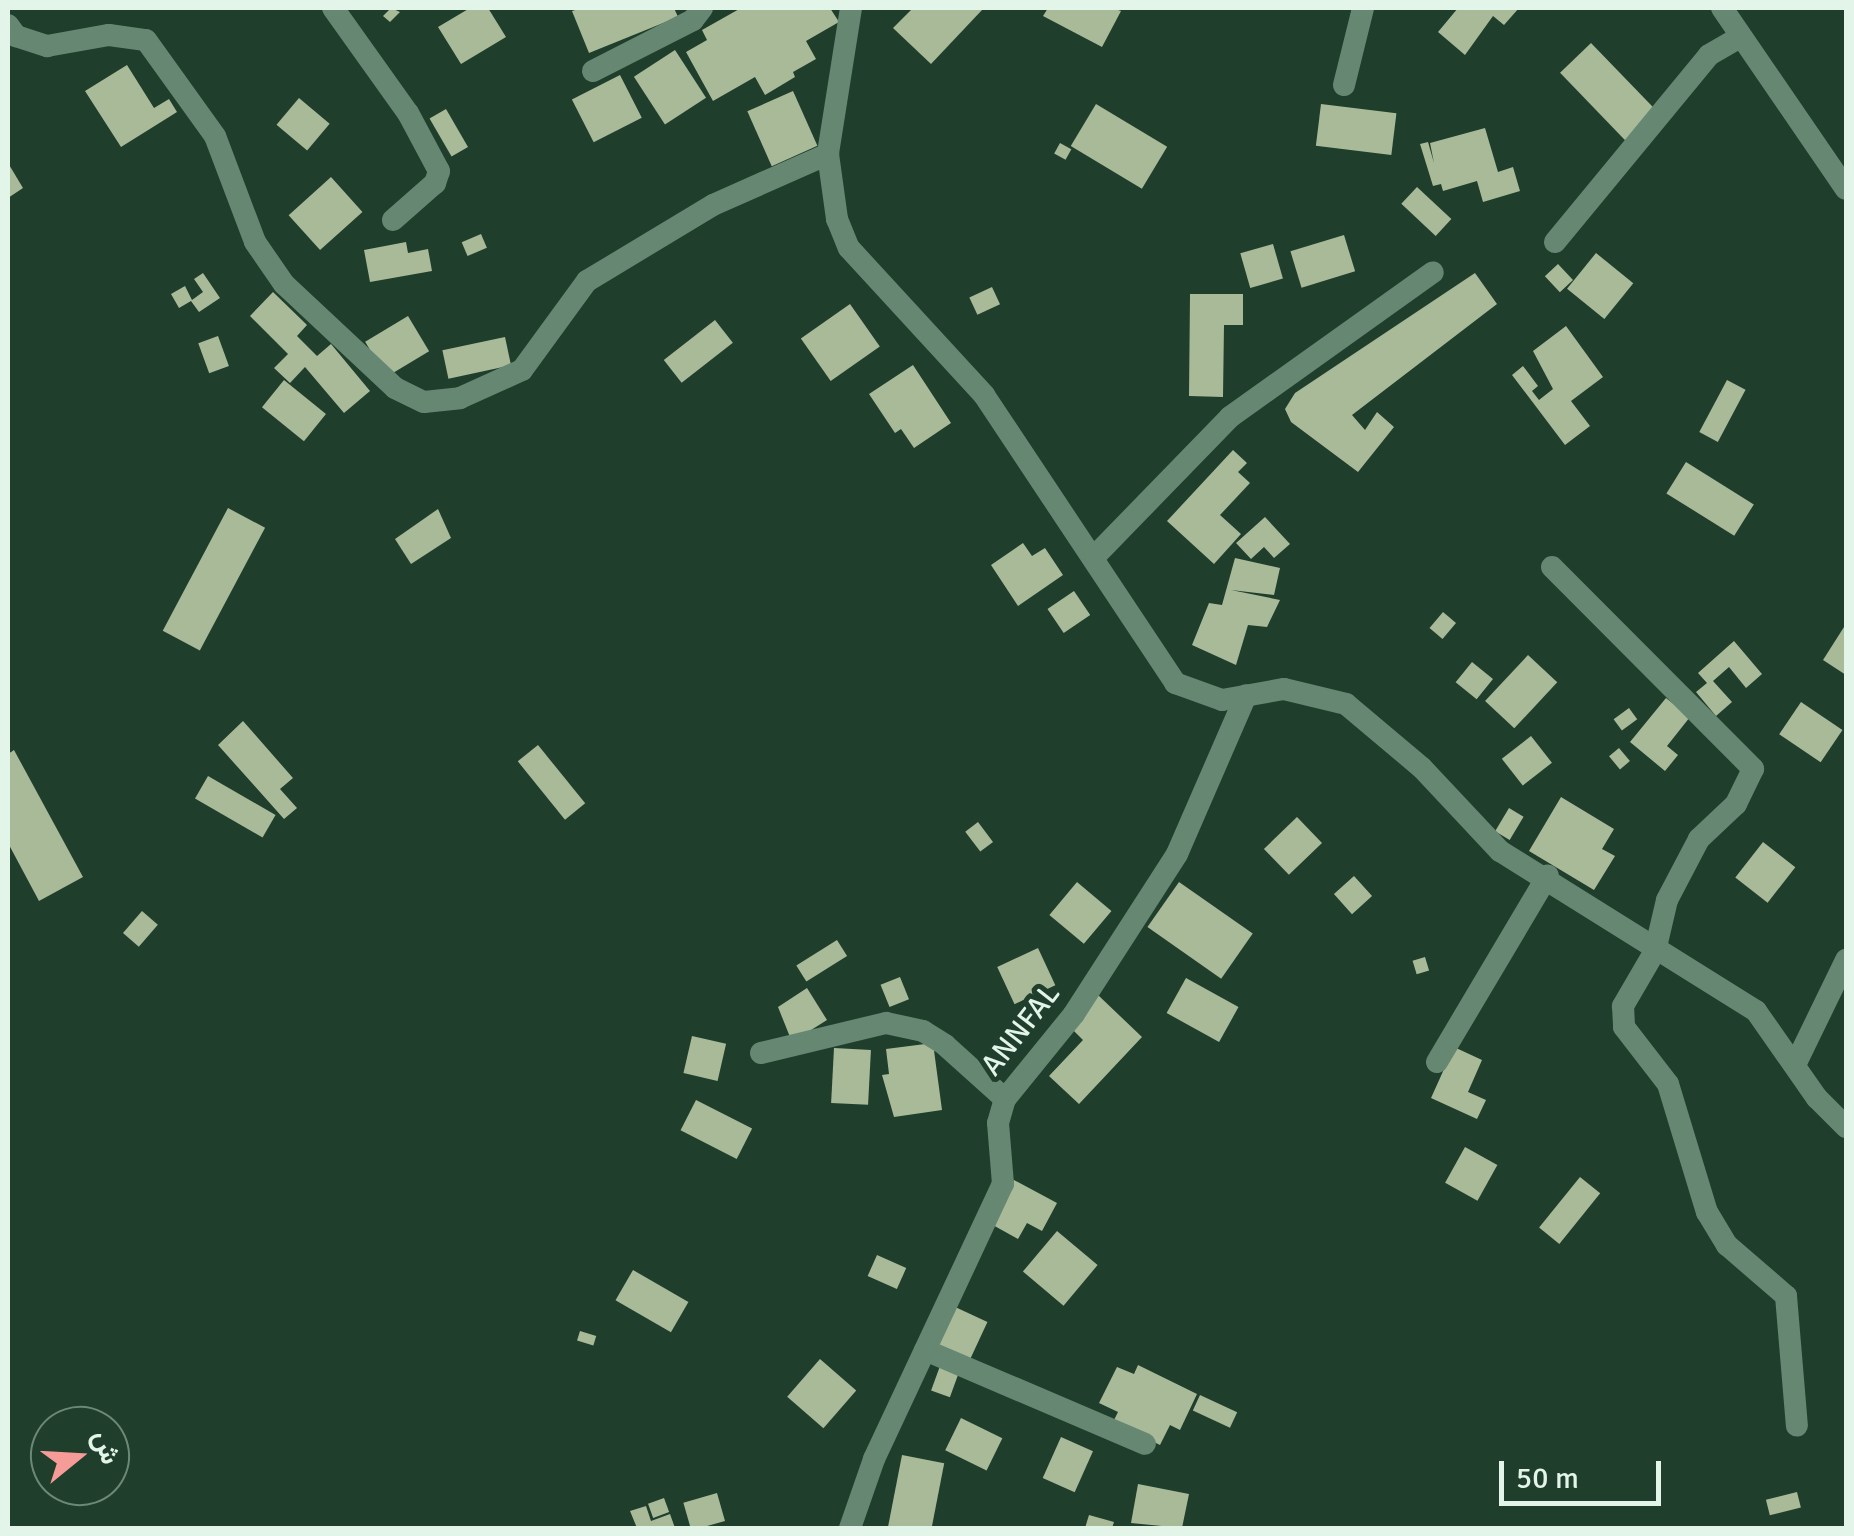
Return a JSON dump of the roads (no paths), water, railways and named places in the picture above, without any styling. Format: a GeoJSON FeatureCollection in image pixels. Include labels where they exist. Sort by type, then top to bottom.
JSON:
{"type":"FeatureCollection","features":[{"type":"Feature","properties":{"kind":"street"},"geometry":{"type":"LineString","coordinates":[[333,8],[408,113],[439,171],[435,183],[393,220]]}},
{"type":"Feature","properties":{"kind":"street"},"geometry":{"type":"LineString","coordinates":[[593,71],[693,20],[702,8]]}},
{"type":"Feature","properties":{"kind":"street"},"geometry":{"type":"LineString","coordinates":[[851,8],[828,154],[837,219],[849,248],[972,380],[1094,556],[1176,684],[1222,700],[1284,689],[1346,704],[1422,768],[1500,851],[1548,876],[1655,951],[1756,1011],[1846,1126]]}},
{"type":"Feature","properties":{"kind":"street"},"geometry":{"type":"LineString","coordinates":[[1344,86],[1363,8]]}},
{"type":"Feature","properties":{"kind":"street"},"geometry":{"type":"LineString","coordinates":[[1722,8],[1738,38],[1846,189]]}},
{"type":"Feature","properties":{"kind":"street"},"geometry":{"type":"LineString","coordinates":[[8,24],[16,36],[47,46],[109,34],[146,40],[215,136],[255,242],[284,284],[395,388],[424,402],[460,398],[522,370],[586,281],[713,205],[828,154]]}},
{"type":"Feature","properties":{"kind":"street"},"geometry":{"type":"LineString","coordinates":[[1555,242],[1709,56],[1738,38]]}},
{"type":"Feature","properties":{"kind":"street"},"geometry":{"type":"LineString","coordinates":[[1094,556],[1230,418],[1433,272]]}},
{"type":"Feature","properties":{"kind":"street"},"geometry":{"type":"LineString","coordinates":[[1552,566],[1754,769],[1736,804],[1700,838],[1667,900],[1655,951],[1624,1006],[1624,1028],[1668,1084],[1707,1212],[1727,1245],[1786,1296],[1798,1426]]}},
{"type":"Feature","properties":{"kind":"street","name":"ANNFAL"},"geometry":{"type":"LineString","coordinates":[[850,1528],[1003,1184],[998,1123],[1004,1099],[1074,1014],[1177,854],[1246,695]]}},
{"type":"Feature","properties":{"kind":"street"},"geometry":{"type":"LineString","coordinates":[[1437,1062],[1548,876]]}},
{"type":"Feature","properties":{"kind":"street"},"geometry":{"type":"LineString","coordinates":[[1796,1065],[1846,960]]}},
{"type":"Feature","properties":{"kind":"street"},"geometry":{"type":"LineString","coordinates":[[761,1053],[886,1023],[923,1031],[945,1045],[1004,1099]]}},
{"type":"Feature","properties":{"kind":"street"},"geometry":{"type":"LineString","coordinates":[[926,1350],[1145,1444]]}}]}
